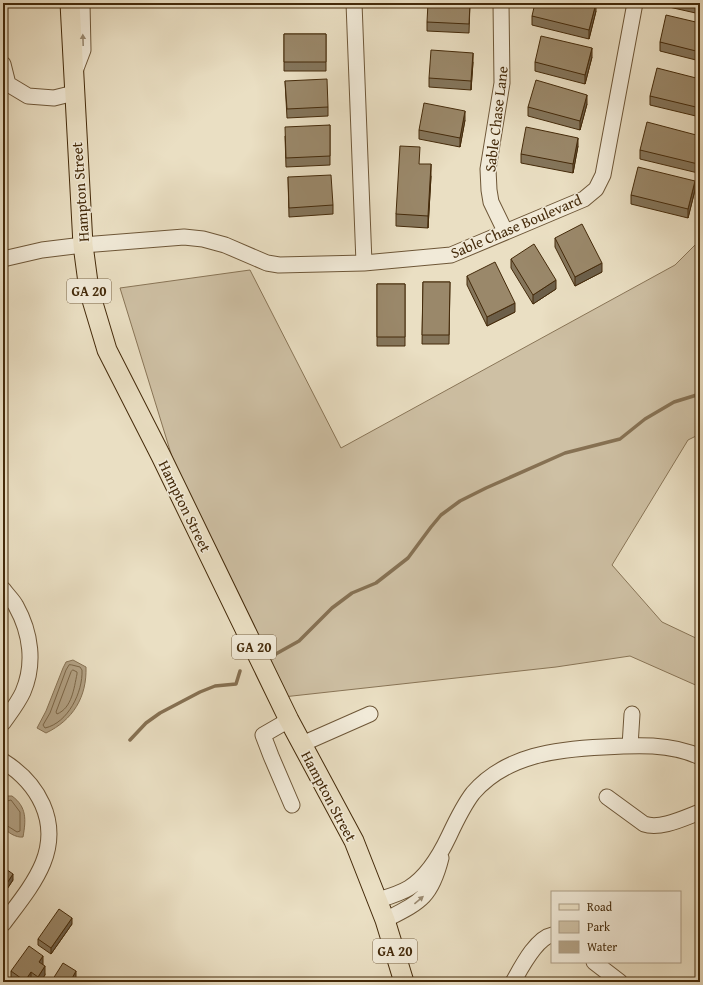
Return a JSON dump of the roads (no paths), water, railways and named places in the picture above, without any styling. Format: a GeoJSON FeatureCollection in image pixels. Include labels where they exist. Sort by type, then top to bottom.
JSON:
{"type":"FeatureCollection","features":[{"type":"Feature","properties":{"kind":"main road","name":"Hampton Street"},"geometry":{"type":"LineString","coordinates":[[70,3],[83,245],[89,290],[107,350],[161,456],[288,720],[354,841],[378,900],[404,982]]}},
{"type":"Feature","properties":{"kind":"street"},"geometry":{"type":"LineString","coordinates":[[3,64],[6,86],[28,96],[54,98],[74,84],[83,50],[82,3]]}},
{"type":"Feature","properties":{"kind":"street"},"geometry":{"type":"LineString","coordinates":[[354,3],[364,263]]}},
{"type":"Feature","properties":{"kind":"street","name":"Sable Chase Lane"},"geometry":{"type":"LineString","coordinates":[[501,3],[502,83],[488,169],[491,202],[505,231]]}},
{"type":"Feature","properties":{"kind":"street","name":"Sable Chase Boulevard"},"geometry":{"type":"LineString","coordinates":[[3,258],[42,250],[83,245],[184,237],[203,239],[224,245],[267,263],[279,266],[364,263],[451,255],[584,199],[591,194],[600,183],[603,175],[635,3]]}},
{"type":"Feature","properties":{"kind":"street"},"geometry":{"type":"LineString","coordinates":[[3,589],[16,606],[25,625],[29,640],[31,658],[29,676],[22,694],[3,723]]}},
{"type":"Feature","properties":{"kind":"street"},"geometry":{"type":"LineString","coordinates":[[302,744],[370,714]]}},
{"type":"Feature","properties":{"kind":"street"},"geometry":{"type":"LineString","coordinates":[[630,746],[632,714]]}},
{"type":"Feature","properties":{"kind":"street"},"geometry":{"type":"LineString","coordinates":[[288,720],[263,735],[270,756],[292,805]]}},
{"type":"Feature","properties":{"kind":"street"},"geometry":{"type":"LineString","coordinates":[[385,920],[414,904],[428,892],[437,874],[444,848],[461,811],[473,793],[494,775],[506,768],[526,759],[569,748],[630,746],[664,747],[683,751],[700,757]]}},
{"type":"Feature","properties":{"kind":"street"},"geometry":{"type":"LineString","coordinates":[[3,761],[25,777],[32,786],[43,804],[48,824],[47,848],[44,861],[28,890],[3,924]]}},
{"type":"Feature","properties":{"kind":"street"},"geometry":{"type":"LineString","coordinates":[[607,797],[650,827],[659,826],[700,812]]}},
{"type":"Feature","properties":{"kind":"street"},"geometry":{"type":"LineString","coordinates":[[378,900],[399,893],[416,882],[423,876],[444,848]]}},
{"type":"Feature","properties":{"kind":"street"},"geometry":{"type":"LineString","coordinates":[[513,982],[540,940],[551,934]]}},
{"type":"Feature","properties":{"kind":"street"},"geometry":{"type":"LineString","coordinates":[[595,963],[620,982]]}},
{"type":"Feature","properties":{"kind":"water"},"geometry":{"type":"Polygon","coordinates":[[[73,660],[86,667],[86,678],[81,698],[71,714],[64,721],[56,728],[46,733],[37,728],[46,711],[66,662],[73,660]]]}},
{"type":"Feature","properties":{"kind":"water"},"geometry":{"type":"Polygon","coordinates":[[[6,796],[12,796],[17,800],[23,809],[25,825],[23,837],[17,837],[3,827],[3,801],[6,796]]]}},
{"type":"Feature","properties":{"kind":"waterway"},"geometry":{"type":"LineString","coordinates":[[274,655],[299,641],[332,608],[352,593],[376,583],[408,558],[441,515],[460,501],[565,453],[620,439],[645,419],[674,402],[700,394]]}},
{"type":"Feature","properties":{"kind":"waterway"},"geometry":{"type":"LineString","coordinates":[[130,740],[146,723],[160,713],[200,692],[215,686],[236,684],[240,671]]}}]}
